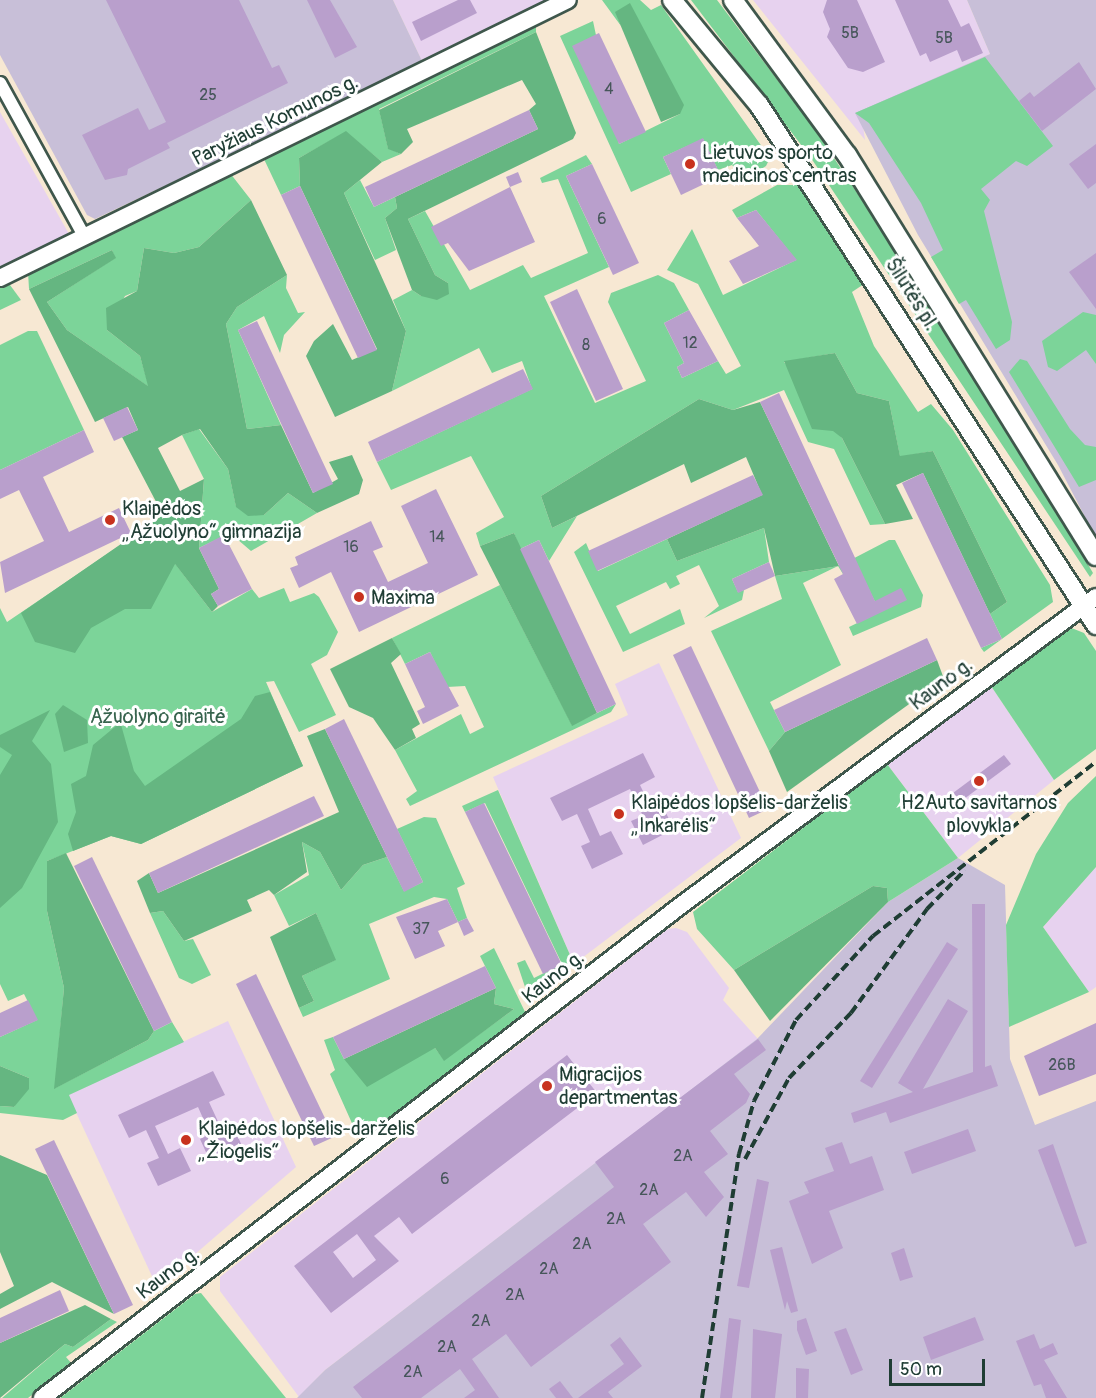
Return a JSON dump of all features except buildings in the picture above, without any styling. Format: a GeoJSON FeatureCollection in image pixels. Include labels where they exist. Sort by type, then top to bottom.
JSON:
{"type":"FeatureCollection","features":[{"type":"Feature","properties":{"kind":"main road","name":"Paryžiaus Komunos g."},"geometry":{"type":"LineString","coordinates":[[0,278],[568,0]]}},
{"type":"Feature","properties":{"kind":"main road","name":"Šilutės pl."},"geometry":{"type":"LineString","coordinates":[[672,0],[759,105],[1090,601],[1096,625]]}},
{"type":"Feature","properties":{"kind":"main road","name":"Šilutės pl."},"geometry":{"type":"LineString","coordinates":[[733,0],[859,174],[1096,556]]}},
{"type":"Feature","properties":{"kind":"main road","name":"Kauno g."},"geometry":{"type":"LineString","coordinates":[[42,1398],[676,909],[1090,601]]}},
{"type":"Feature","properties":{"kind":"street"},"geometry":{"type":"LineString","coordinates":[[0,83],[84,236]]}},
{"type":"Feature","properties":{"kind":"shaded area"},"geometry":{"type":"Polygon","coordinates":[[[0,0],[393,0],[423,63],[95,219],[87,215],[0,55],[0,0]]]}},
{"type":"Feature","properties":{"kind":"shaded area"},"geometry":{"type":"Polygon","coordinates":[[[393,0],[553,0],[423,63],[393,0]]]}},
{"type":"Feature","properties":{"kind":"shaded area"},"geometry":{"type":"Polygon","coordinates":[[[753,0],[967,0],[990,54],[856,114],[862,119],[865,140],[753,0]]]}},
{"type":"Feature","properties":{"kind":"shaded area"},"geometry":{"type":"Polygon","coordinates":[[[967,0],[1096,0],[1096,538],[1058,465],[918,235],[855,113],[990,54],[967,0]]]}},
{"type":"Feature","properties":{"kind":"shaded area"},"geometry":{"type":"Polygon","coordinates":[[[0,112],[69,234],[0,268],[0,112]]]}},
{"type":"Feature","properties":{"kind":"shaded area","name":"Klaipėdos lopšelis-darželis „Inkarėlis“"},"geometry":{"type":"Polygon","coordinates":[[[659,663],[741,838],[574,964],[493,777],[628,715],[615,684],[659,663]]]}},
{"type":"Feature","properties":{"kind":"shaded area"},"geometry":{"type":"Polygon","coordinates":[[[989,683],[1054,780],[958,858],[887,764],[989,683]]]}},
{"type":"Feature","properties":{"kind":"shaded area"},"geometry":{"type":"Polygon","coordinates":[[[958,858],[1005,885],[1010,1059],[1035,1125],[1096,1101],[1096,1398],[297,1398],[325,1370],[757,1039],[888,902],[958,858]]]}},
{"type":"Feature","properties":{"kind":"shaded area"},"geometry":{"type":"Polygon","coordinates":[[[1096,867],[1096,987],[1089,992],[1043,927],[1096,867]]]}},
{"type":"Feature","properties":{"kind":"shaded area"},"geometry":{"type":"Polygon","coordinates":[[[676,928],[687,932],[729,988],[723,1000],[758,1039],[325,1370],[299,1397],[220,1291],[220,1277],[668,929],[676,928]]]}},
{"type":"Feature","properties":{"kind":"shaded area","name":"Klaipėdos lopšelis-darželis „Žiogelis“"},"geometry":{"type":"Polygon","coordinates":[[[228,1021],[296,1167],[157,1287],[68,1095],[228,1021]]]}},
{"type":"Feature","properties":{"kind":"green space"},"geometry":{"type":"Polygon","coordinates":[[[602,0],[640,0],[651,10],[661,5],[770,158],[766,166],[745,179],[732,165],[718,170],[703,139],[663,157],[671,174],[631,192],[560,36],[593,21],[619,144],[680,114],[616,12],[621,26],[602,0]]]}},
{"type":"Feature","properties":{"kind":"green space"},"geometry":{"type":"Polygon","coordinates":[[[691,0],[717,0],[816,131],[953,337],[1093,573],[1090,577],[811,158],[691,0]]]}},
{"type":"Feature","properties":{"kind":"green space"},"geometry":{"type":"Polygon","coordinates":[[[630,3],[684,105],[680,114],[661,122],[615,12],[630,3]]]}},
{"type":"Feature","properties":{"kind":"green space"},"geometry":{"type":"Polygon","coordinates":[[[536,24],[536,32],[379,109],[388,148],[401,154],[382,162],[346,132],[299,158],[300,186],[281,195],[263,157],[536,24]]]}},
{"type":"Feature","properties":{"kind":"green space"},"geometry":{"type":"Polygon","coordinates":[[[536,32],[576,133],[573,139],[408,219],[435,275],[448,283],[449,294],[437,300],[421,296],[412,290],[385,218],[397,208],[395,197],[538,129],[529,110],[536,104],[522,80],[407,129],[413,142],[401,154],[388,149],[379,110],[536,32]]]}},
{"type":"Feature","properties":{"kind":"green space"},"geometry":{"type":"Polygon","coordinates":[[[985,57],[1053,146],[1027,166],[1016,161],[981,189],[990,200],[984,211],[1012,322],[1010,340],[996,349],[966,300],[959,304],[931,257],[943,250],[921,203],[869,123],[855,113],[985,57]]]}},
{"type":"Feature","properties":{"kind":"green space"},"geometry":{"type":"Polygon","coordinates":[[[346,131],[382,162],[344,193],[406,331],[392,391],[335,417],[306,356],[314,341],[333,324],[352,360],[377,349],[300,186],[299,158],[346,131]]]}},
{"type":"Feature","properties":{"kind":"green space"},"geometry":{"type":"Polygon","coordinates":[[[586,155],[592,164],[566,176],[609,267],[544,296],[595,403],[646,381],[608,302],[611,293],[658,275],[674,283],[689,310],[664,323],[684,363],[677,367],[682,378],[718,361],[726,374],[741,366],[698,284],[667,270],[692,229],[723,295],[796,260],[756,210],[737,218],[732,210],[777,185],[798,185],[864,284],[852,292],[874,346],[918,412],[931,404],[953,430],[1050,585],[1053,602],[1002,639],[990,614],[1007,602],[933,451],[900,457],[889,401],[857,393],[835,353],[784,362],[842,438],[885,524],[870,525],[834,449],[808,442],[784,390],[733,410],[699,399],[541,496],[552,528],[577,516],[549,561],[539,540],[520,549],[514,533],[480,546],[476,533],[504,517],[471,456],[391,490],[377,462],[532,389],[522,361],[492,373],[479,348],[392,391],[406,331],[393,300],[412,290],[421,296],[448,283],[435,275],[408,219],[425,211],[470,290],[523,265],[531,278],[588,253],[558,179],[542,183],[540,178],[586,155]]]}},
{"type":"Feature","properties":{"kind":"green space"},"geometry":{"type":"Polygon","coordinates":[[[230,173],[251,200],[199,247],[174,253],[144,248],[137,291],[125,296],[107,330],[140,356],[149,387],[67,330],[47,302],[115,258],[112,250],[29,289],[28,272],[230,173]]]}},
{"type":"Feature","properties":{"kind":"green space"},"geometry":{"type":"Polygon","coordinates":[[[360,180],[374,207],[395,197],[397,208],[385,218],[396,250],[375,260],[344,193],[360,180]]]}},
{"type":"Feature","properties":{"kind":"green space"},"geometry":{"type":"Polygon","coordinates":[[[251,200],[287,275],[237,307],[226,324],[247,429],[281,425],[313,493],[338,479],[329,462],[352,455],[363,480],[359,494],[317,513],[288,493],[264,515],[248,516],[236,507],[228,469],[200,429],[182,435],[158,448],[180,491],[204,479],[199,548],[219,589],[211,594],[218,606],[212,612],[175,564],[151,609],[125,609],[91,628],[75,653],[35,642],[21,613],[163,515],[122,437],[138,430],[128,407],[95,422],[29,289],[112,250],[116,258],[47,302],[67,330],[148,386],[140,356],[107,330],[106,308],[137,291],[144,248],[174,253],[199,247],[251,200]]]}},
{"type":"Feature","properties":{"kind":"green space"},"geometry":{"type":"Polygon","coordinates":[[[287,275],[286,288],[298,313],[305,312],[284,335],[280,353],[264,316],[238,330],[281,425],[247,429],[226,324],[237,307],[287,275]]]}},
{"type":"Feature","properties":{"kind":"green space"},"geometry":{"type":"Polygon","coordinates":[[[10,285],[21,300],[0,310],[0,286],[10,285]]]}},
{"type":"Feature","properties":{"kind":"green space"},"geometry":{"type":"Polygon","coordinates":[[[1083,312],[1096,315],[1096,364],[1086,350],[1057,371],[1048,367],[1042,341],[1083,312]]]}},
{"type":"Feature","properties":{"kind":"green space"},"geometry":{"type":"Polygon","coordinates":[[[28,331],[37,331],[84,430],[0,470],[0,345],[28,331]]]}},
{"type":"Feature","properties":{"kind":"green space"},"geometry":{"type":"Polygon","coordinates":[[[835,353],[857,393],[889,401],[900,456],[933,451],[1007,602],[990,614],[923,473],[896,485],[913,519],[885,524],[842,438],[833,431],[812,429],[784,361],[835,353]]]}},
{"type":"Feature","properties":{"kind":"green space"},"geometry":{"type":"Polygon","coordinates":[[[1020,359],[1027,361],[1070,429],[1085,445],[1096,447],[1096,480],[1079,487],[1009,372],[1020,359]]]}},
{"type":"Feature","properties":{"kind":"green space"},"geometry":{"type":"Polygon","coordinates":[[[699,399],[733,410],[760,402],[839,566],[775,576],[764,528],[677,561],[667,539],[762,495],[746,457],[691,483],[684,464],[552,528],[541,496],[699,399]]]}},
{"type":"Feature","properties":{"kind":"green space"},"geometry":{"type":"Polygon","coordinates":[[[199,429],[228,469],[236,506],[264,515],[288,493],[317,513],[251,551],[230,533],[199,548],[204,479],[182,435],[199,429]]]}},
{"type":"Feature","properties":{"kind":"green space","name":"Ąžuolyno giraitė"},"geometry":{"type":"Polygon","coordinates":[[[147,527],[212,612],[252,589],[259,598],[284,588],[290,602],[314,593],[319,597],[338,632],[327,655],[311,664],[336,715],[299,732],[274,681],[266,682],[303,766],[141,844],[111,836],[47,861],[47,911],[64,988],[55,1088],[148,1040],[154,1031],[172,1022],[184,1042],[69,1095],[77,1113],[63,1120],[0,1113],[0,1106],[14,1107],[29,1078],[0,1066],[0,1037],[37,1020],[24,994],[8,1001],[0,984],[0,608],[7,622],[147,527]]]}},
{"type":"Feature","properties":{"kind":"green space"},"geometry":{"type":"Polygon","coordinates":[[[764,528],[769,562],[732,579],[738,592],[744,590],[742,600],[704,618],[719,606],[699,565],[676,576],[680,584],[670,589],[666,582],[616,606],[630,634],[680,609],[685,624],[623,652],[574,552],[586,543],[598,571],[667,539],[677,561],[764,528]]]}},
{"type":"Feature","properties":{"kind":"green space"},"geometry":{"type":"Polygon","coordinates":[[[514,533],[597,713],[572,726],[480,546],[514,533]]]}},
{"type":"Feature","properties":{"kind":"green space"},"geometry":{"type":"Polygon","coordinates":[[[889,540],[895,540],[923,595],[921,607],[853,636],[849,627],[880,612],[858,567],[843,574],[838,566],[889,540]]]}},
{"type":"Feature","properties":{"kind":"green space"},"geometry":{"type":"Polygon","coordinates":[[[838,566],[803,583],[841,665],[770,702],[785,732],[769,751],[711,631],[782,599],[775,576],[838,566]]]}},
{"type":"Feature","properties":{"kind":"green space"},"geometry":{"type":"Polygon","coordinates":[[[500,585],[572,725],[616,704],[611,712],[410,806],[406,799],[417,791],[395,750],[461,714],[470,734],[484,727],[465,686],[447,687],[430,652],[405,664],[392,638],[500,585]]]}},
{"type":"Feature","properties":{"kind":"green space"},"geometry":{"type":"Polygon","coordinates":[[[1069,627],[1084,633],[1096,651],[1096,749],[1054,780],[989,683],[1069,627]]]}},
{"type":"Feature","properties":{"kind":"green space"},"geometry":{"type":"Polygon","coordinates":[[[392,638],[401,654],[391,663],[420,724],[412,729],[416,738],[395,750],[373,718],[349,707],[330,669],[392,638]]]}},
{"type":"Feature","properties":{"kind":"green space"},"geometry":{"type":"Polygon","coordinates":[[[1002,639],[984,652],[981,648],[1002,639]]]}},
{"type":"Feature","properties":{"kind":"green space"},"geometry":{"type":"Polygon","coordinates":[[[937,660],[944,679],[787,792],[769,751],[785,732],[937,660]]]}},
{"type":"Feature","properties":{"kind":"green space"},"geometry":{"type":"Polygon","coordinates":[[[270,692],[303,766],[141,844],[111,836],[73,851],[68,834],[76,812],[71,784],[86,776],[93,745],[116,726],[118,714],[134,771],[145,786],[241,719],[255,696],[270,692]]]}},
{"type":"Feature","properties":{"kind":"green space"},"geometry":{"type":"Polygon","coordinates":[[[63,705],[87,720],[88,743],[64,752],[55,714],[63,705]]]}},
{"type":"Feature","properties":{"kind":"green space"},"geometry":{"type":"Polygon","coordinates":[[[50,710],[32,741],[51,764],[58,822],[22,888],[0,908],[0,775],[12,755],[0,747],[0,735],[50,710]]]}},
{"type":"Feature","properties":{"kind":"green space"},"geometry":{"type":"Polygon","coordinates":[[[325,729],[387,857],[363,865],[341,890],[320,852],[302,842],[307,872],[274,895],[269,890],[247,900],[252,911],[184,941],[163,911],[150,913],[137,881],[149,873],[158,893],[339,812],[307,736],[325,729]]]}},
{"type":"Feature","properties":{"kind":"green space"},"geometry":{"type":"Polygon","coordinates":[[[887,764],[958,858],[888,902],[887,888],[873,886],[734,970],[697,929],[693,912],[887,764]]]}},
{"type":"Feature","properties":{"kind":"green space"},"geometry":{"type":"Polygon","coordinates":[[[1096,776],[1096,867],[1043,927],[1089,992],[1009,1027],[1006,925],[1036,854],[1068,803],[1096,776]]]}},
{"type":"Feature","properties":{"kind":"green space"},"geometry":{"type":"Polygon","coordinates":[[[498,790],[574,964],[535,998],[529,999],[517,963],[525,960],[534,978],[562,964],[485,803],[465,812],[462,806],[498,790]]]}},
{"type":"Feature","properties":{"kind":"green space"},"geometry":{"type":"Polygon","coordinates":[[[424,817],[436,818],[465,884],[457,888],[467,918],[458,922],[447,899],[434,897],[369,924],[390,979],[303,1017],[299,1008],[314,1001],[302,976],[335,960],[316,913],[289,926],[274,895],[309,875],[302,842],[320,852],[341,890],[363,865],[387,857],[404,891],[423,882],[397,829],[424,817]]]}},
{"type":"Feature","properties":{"kind":"green space"},"geometry":{"type":"Polygon","coordinates":[[[66,853],[154,1031],[148,1040],[54,1089],[64,988],[47,911],[47,861],[66,853]]]}},
{"type":"Feature","properties":{"kind":"green space"},"geometry":{"type":"Polygon","coordinates":[[[873,886],[887,888],[888,902],[770,1021],[734,970],[873,886]]]}},
{"type":"Feature","properties":{"kind":"green space"},"geometry":{"type":"Polygon","coordinates":[[[163,911],[184,941],[193,939],[211,975],[192,984],[179,978],[150,913],[163,911]]]}},
{"type":"Feature","properties":{"kind":"green space"},"geometry":{"type":"Polygon","coordinates":[[[316,913],[336,960],[302,976],[314,1001],[299,1008],[270,937],[316,913]]]}},
{"type":"Feature","properties":{"kind":"green space"},"geometry":{"type":"Polygon","coordinates":[[[494,948],[527,1016],[376,1131],[370,1121],[355,1130],[330,1074],[335,1070],[324,1040],[333,1037],[344,1059],[435,1048],[444,1060],[514,1009],[494,1004],[496,988],[480,956],[494,948]]]}},
{"type":"Feature","properties":{"kind":"green space"},"geometry":{"type":"Polygon","coordinates":[[[496,988],[494,1004],[514,1009],[444,1061],[435,1048],[367,1087],[344,1059],[496,988]]]}},
{"type":"Feature","properties":{"kind":"green space"},"geometry":{"type":"Polygon","coordinates":[[[0,1066],[29,1078],[29,1089],[14,1107],[0,1106],[0,1066]]]}},
{"type":"Feature","properties":{"kind":"green space"},"geometry":{"type":"Polygon","coordinates":[[[0,1155],[47,1175],[114,1314],[52,1282],[0,1309],[0,1294],[14,1286],[0,1252],[0,1155]]]}},
{"type":"Feature","properties":{"kind":"green space"},"geometry":{"type":"Polygon","coordinates":[[[201,1293],[286,1398],[60,1398],[195,1294],[201,1293]]]}},
{"type":"Feature","properties":{"kind":"green space"},"geometry":{"type":"Polygon","coordinates":[[[85,1305],[111,1319],[73,1347],[65,1344],[0,1398],[0,1343],[85,1305]]]}},
{"type":"Feature","properties":{"kind":"green space"},"geometry":{"type":"Polygon","coordinates":[[[111,1319],[117,1322],[66,1357],[72,1364],[28,1398],[2,1398],[65,1344],[73,1347],[111,1319]]]}},
{"type":"Feature","properties":{"kind":"railway"},"geometry":{"type":"LineString","coordinates":[[702,1398],[739,1154],[754,1101],[796,1020],[873,936],[1096,762]]}},
{"type":"Feature","properties":{"kind":"railway"},"geometry":{"type":"LineString","coordinates":[[745,1159],[789,1078],[851,1013],[927,909],[965,870]]}},
{"type":"Feature","properties":{"kind":"place","name":"Lietuvos sporto medicinos centras"},"geometry":{"type":"Point","coordinates":[690,164]}},
{"type":"Feature","properties":{"kind":"place","name":"Klaipėdos „Ąžuolyno“ gimnazija"},"geometry":{"type":"Point","coordinates":[110,520]}},
{"type":"Feature","properties":{"kind":"place","name":"Maxima"},"geometry":{"type":"Point","coordinates":[359,597]}},
{"type":"Feature","properties":{"kind":"place","name":"H2Auto savitarnos plovykla"},"geometry":{"type":"Point","coordinates":[979,781]}},
{"type":"Feature","properties":{"kind":"place","name":"Klaipėdos lopšelis-darželis „Inkarėlis“"},"geometry":{"type":"Point","coordinates":[619,814]}},
{"type":"Feature","properties":{"kind":"place","name":"Migracijos departmentas"},"geometry":{"type":"Point","coordinates":[547,1086]}},
{"type":"Feature","properties":{"kind":"place","name":"Klaipėdos lopšelis-darželis „Žiogelis“"},"geometry":{"type":"Point","coordinates":[186,1140]}}]}
